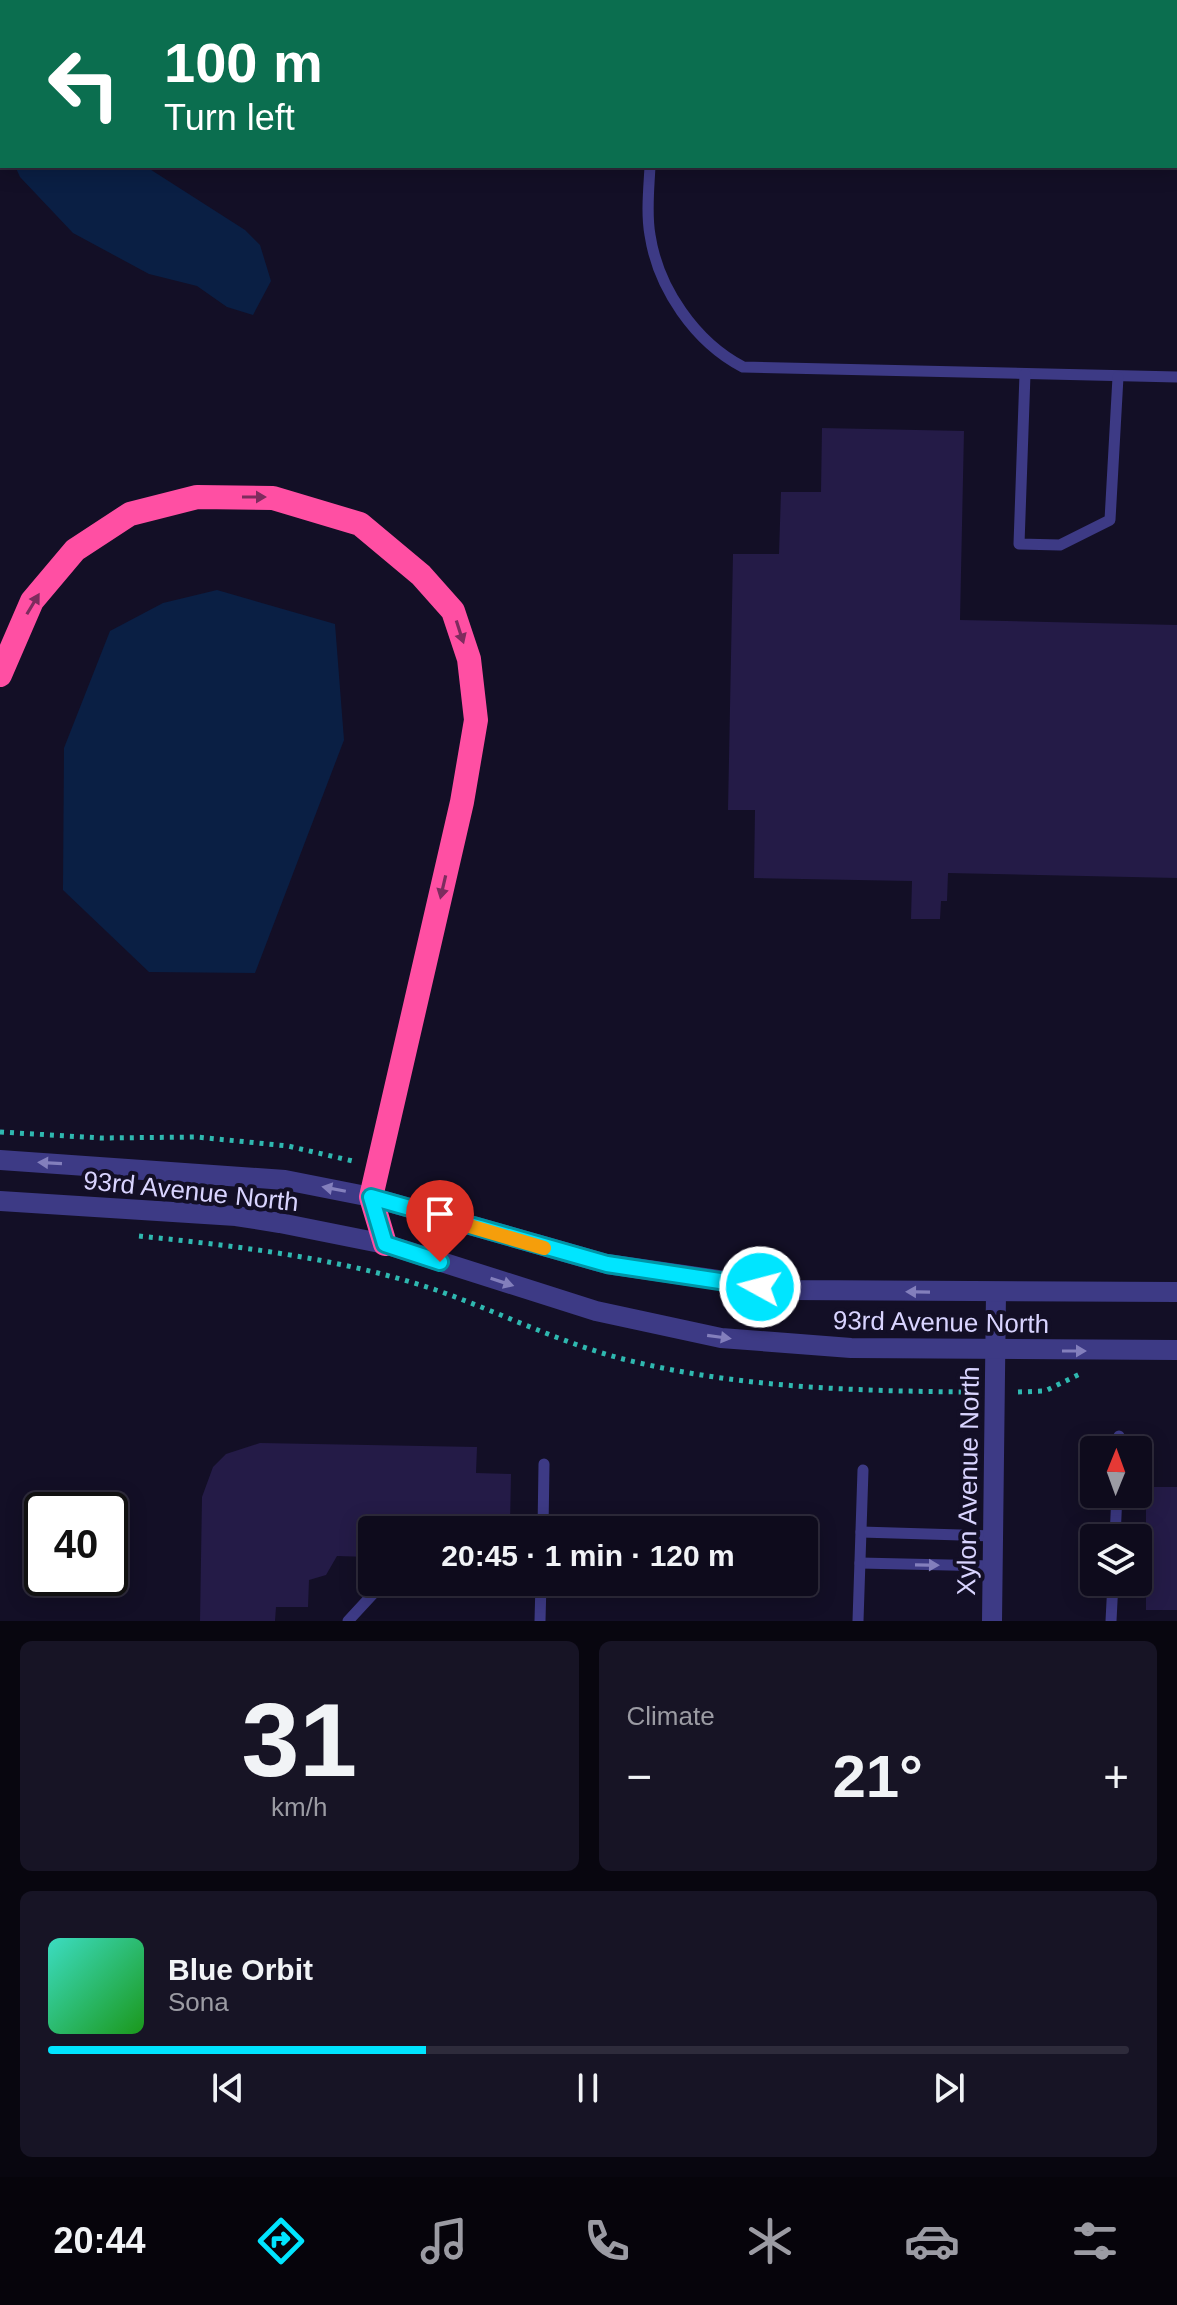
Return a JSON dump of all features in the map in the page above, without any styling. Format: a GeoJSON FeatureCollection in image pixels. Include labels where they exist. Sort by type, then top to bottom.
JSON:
{"type":"FeatureCollection","features":[{"type":"Feature","properties":{"kind":"highway"},"geometry":{"type":"LineString","coordinates":[[0,675],[32,601],[75,550],[130,514],[197,497],[273,498],[360,524],[421,575],[453,611],[469,659],[476,720],[439,906],[376,1166],[371,1197],[385,1244]]}},
{"type":"Feature","properties":{"kind":"street","name":"93rd Avenue North"},"geometry":{"type":"LineString","coordinates":[[0,1160],[250,1176],[371,1197],[607,1264],[788,1290],[1177,1292]]}},
{"type":"Feature","properties":{"kind":"street","name":"93rd Avenue North"},"geometry":{"type":"LineString","coordinates":[[0,1201],[236,1216],[385,1244],[596,1311],[721,1338],[851,1348],[1177,1350]]}},
{"type":"Feature","properties":{"kind":"street","name":"Xylon Avenue North"},"geometry":{"type":"LineString","coordinates":[[992,1621],[996,1293]]}},
{"type":"Feature","properties":{"kind":"lane"},"geometry":{"type":"LineString","coordinates":[[650,168],[649,232],[658,274],[691,323],[721,355],[743,367],[1177,377]]}},
{"type":"Feature","properties":{"kind":"lane"},"geometry":{"type":"LineString","coordinates":[[1025,374],[1019,544],[1060,545],[1110,520],[1118,377]]}},
{"type":"Feature","properties":{"kind":"lane"},"geometry":{"type":"LineString","coordinates":[[543,1516],[544,1464]]}},
{"type":"Feature","properties":{"kind":"lane"},"geometry":{"type":"LineString","coordinates":[[858,1621],[863,1470]]}},
{"type":"Feature","properties":{"kind":"lane"},"geometry":{"type":"LineString","coordinates":[[861,1532],[994,1536]]}},
{"type":"Feature","properties":{"kind":"lane"},"geometry":{"type":"LineString","coordinates":[[860,1563],[993,1566]]}},
{"type":"Feature","properties":{"kind":"lane"},"geometry":{"type":"LineString","coordinates":[[348,1621],[371,1596]]}},
{"type":"Feature","properties":{"kind":"lane"},"geometry":{"type":"LineString","coordinates":[[540,1621],[541,1596]]}},
{"type":"Feature","properties":{"kind":"lane"},"geometry":{"type":"LineString","coordinates":[[1111,1621],[1112,1596]]}},
{"type":"Feature","properties":{"kind":"path"},"geometry":{"type":"LineString","coordinates":[[0,1132],[101,1138],[197,1137],[273,1145],[376,1166]]}},
{"type":"Feature","properties":{"kind":"water"},"geometry":{"type":"Polygon","coordinates":[[[16,168],[148,168],[245,230],[260,245],[271,281],[253,315],[227,307],[197,286],[149,274],[73,233],[20,177],[16,168]]]}},
{"type":"Feature","properties":{"kind":"water"},"geometry":{"type":"Polygon","coordinates":[[[217,590],[335,624],[344,740],[255,973],[149,972],[63,890],[64,748],[110,631],[163,603],[217,590]]]}},
{"type":"Feature","properties":{"kind":"building"},"geometry":{"type":"Polygon","coordinates":[[[822,428],[964,431],[960,620],[1177,625],[1177,878],[948,873],[947,901],[941,901],[940,919],[911,919],[912,881],[754,878],[755,810],[728,810],[733,554],[779,554],[781,492],[821,492],[822,428]]]}},
{"type":"Feature","properties":{"kind":"building"},"geometry":{"type":"Polygon","coordinates":[[[260,1443],[477,1447],[476,1473],[511,1474],[510,1516],[358,1516],[358,1557],[337,1556],[326,1575],[309,1580],[308,1607],[276,1607],[275,1621],[200,1621],[202,1497],[213,1467],[226,1454],[260,1443]]]}},
{"type":"Feature","properties":{"kind":"building"},"geometry":{"type":"Polygon","coordinates":[[[1152,1487],[1177,1487],[1177,1610],[1146,1610],[1146,1596],[1152,1596],[1152,1524],[1146,1524],[1146,1508],[1152,1508],[1152,1487]]]}},
{"type":"Feature","properties":{"kind":"slow traffic"},"geometry":{"type":"LineString","coordinates":[[446,1219],[544,1248]]}},
{"type":"Feature","properties":{"kind":"route"},"geometry":{"type":"LineString","coordinates":[[440,1262],[385,1244],[371,1197],[607,1264],[760,1287]]}}]}
